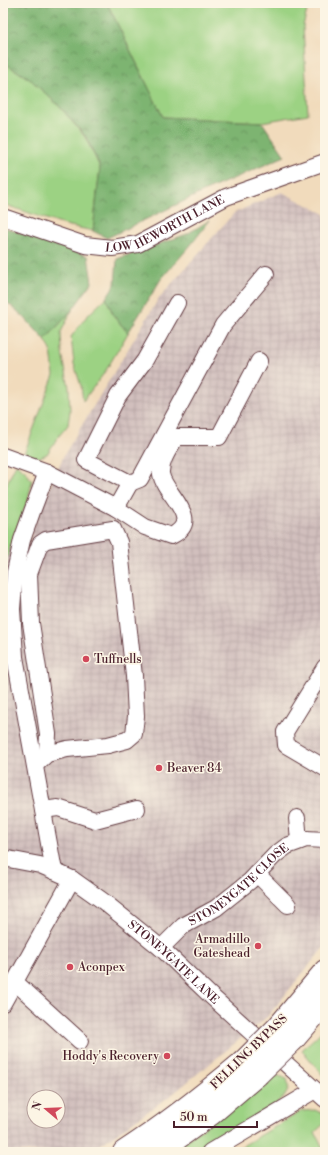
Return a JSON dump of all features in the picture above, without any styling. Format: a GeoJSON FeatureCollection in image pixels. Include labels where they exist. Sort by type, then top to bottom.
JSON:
{"type":"FeatureCollection","features":[{"type":"Feature","properties":{"kind":"highway","name":"FELLING BYPASS"},"geometry":{"type":"LineString","coordinates":[[285,1033],[325,971]]}},
{"type":"Feature","properties":{"kind":"highway","name":"FELLING BYPASS"},"geometry":{"type":"LineString","coordinates":[[158,1152],[210,1114],[250,1068],[285,1033],[325,1003]]}},
{"type":"Feature","properties":{"kind":"highway","name":"FELLING BYPASS"},"geometry":{"type":"LineString","coordinates":[[124,1152],[167,1123],[197,1100],[250,1068]]}},
{"type":"Feature","properties":{"kind":"street","name":"LOW HEWORTH LANE"},"geometry":{"type":"LineString","coordinates":[[3,217],[84,245],[112,248],[138,244],[226,197],[325,162]]}},
{"type":"Feature","properties":{"kind":"street"},"geometry":{"type":"LineString","coordinates":[[116,508],[130,483],[140,479],[223,325],[266,274]]}},
{"type":"Feature","properties":{"kind":"street"},"geometry":{"type":"LineString","coordinates":[[130,483],[86,460],[118,396],[145,360],[177,303]]}},
{"type":"Feature","properties":{"kind":"street"},"geometry":{"type":"LineString","coordinates":[[3,456],[47,472],[116,508],[145,527],[171,536],[178,532],[183,526],[185,518],[182,509],[162,479],[161,472],[165,458],[176,437],[219,437],[259,361]]}},
{"type":"Feature","properties":{"kind":"street"},"geometry":{"type":"LineString","coordinates":[[47,472],[22,540],[15,572],[12,609],[15,657],[54,871]]}},
{"type":"Feature","properties":{"kind":"street"},"geometry":{"type":"LineString","coordinates":[[35,765],[47,754],[67,749],[108,746],[127,740],[134,734],[136,716],[134,676],[120,542],[113,529],[46,540],[40,544],[29,574],[31,623],[48,734],[47,754]]}},
{"type":"Feature","properties":{"kind":"street"},"geometry":{"type":"LineString","coordinates":[[325,667],[285,732],[286,745],[325,768]]}},
{"type":"Feature","properties":{"kind":"street"},"geometry":{"type":"LineString","coordinates":[[43,810],[58,808],[95,820],[137,809]]}},
{"type":"Feature","properties":{"kind":"street"},"geometry":{"type":"LineString","coordinates":[[297,818],[299,841]]}},
{"type":"Feature","properties":{"kind":"street","name":"STONEYGATE CLOSE"},"geometry":{"type":"LineString","coordinates":[[161,948],[184,926],[216,908],[250,881],[275,855],[287,846],[299,841],[316,838],[325,840]]}},
{"type":"Feature","properties":{"kind":"street","name":"STONEYGATE LANE"},"geometry":{"type":"LineString","coordinates":[[3,858],[40,866],[54,871],[72,880],[103,901],[161,948],[211,996],[320,1094]]}},
{"type":"Feature","properties":{"kind":"street"},"geometry":{"type":"LineString","coordinates":[[257,874],[288,905]]}},
{"type":"Feature","properties":{"kind":"street"},"geometry":{"type":"LineString","coordinates":[[3,1003],[72,880]]}},
{"type":"Feature","properties":{"kind":"street"},"geometry":{"type":"LineString","coordinates":[[15,982],[80,1041]]}},
{"type":"Feature","properties":{"kind":"street"},"geometry":{"type":"LineString","coordinates":[[210,1152],[320,1094]]}},
{"type":"Feature","properties":{"kind":"shaded area"},"geometry":{"type":"Polygon","coordinates":[[[282,192],[325,214],[325,946],[267,1017],[174,1093],[90,1152],[3,1152],[3,543],[27,551],[34,524],[64,455],[159,298],[234,213],[282,192]]]}},
{"type":"Feature","properties":{"kind":"green space"},"geometry":{"type":"Polygon","coordinates":[[[3,3],[107,3],[163,117],[262,122],[285,156],[205,191],[107,238],[93,231],[100,167],[86,137],[60,107],[31,80],[3,62],[3,3]]]}},
{"type":"Feature","properties":{"kind":"green space"},"geometry":{"type":"Polygon","coordinates":[[[107,3],[309,3],[303,26],[308,114],[262,122],[163,117],[107,3]]]}},
{"type":"Feature","properties":{"kind":"green space"},"geometry":{"type":"Polygon","coordinates":[[[3,62],[31,80],[60,107],[85,137],[100,167],[93,231],[61,224],[3,204],[3,62]]]}},
{"type":"Feature","properties":{"kind":"green space"},"geometry":{"type":"Polygon","coordinates":[[[210,220],[190,246],[161,279],[128,333],[114,316],[106,298],[115,284],[117,259],[187,234],[210,220]]]}},
{"type":"Feature","properties":{"kind":"green space"},"geometry":{"type":"Polygon","coordinates":[[[3,227],[88,256],[92,283],[72,310],[45,340],[24,317],[3,299],[3,227]]]}},
{"type":"Feature","properties":{"kind":"green space"},"geometry":{"type":"Polygon","coordinates":[[[106,298],[114,316],[128,333],[105,372],[83,401],[81,386],[74,364],[71,337],[86,317],[106,298]]]}},
{"type":"Feature","properties":{"kind":"green space"},"geometry":{"type":"Polygon","coordinates":[[[72,310],[61,332],[62,353],[69,387],[70,411],[68,425],[47,454],[38,458],[24,454],[54,375],[51,350],[45,340],[72,310]]]}},
{"type":"Feature","properties":{"kind":"green space"},"geometry":{"type":"Polygon","coordinates":[[[16,464],[26,472],[32,481],[28,500],[14,535],[7,558],[3,556],[3,492],[16,464]]]}},
{"type":"Feature","properties":{"kind":"green space"},"geometry":{"type":"Polygon","coordinates":[[[325,1028],[325,1078],[302,1050],[325,1028]]]}},
{"type":"Feature","properties":{"kind":"green space"},"geometry":{"type":"Polygon","coordinates":[[[273,1076],[279,1076],[287,1079],[288,1083],[288,1091],[275,1105],[196,1152],[171,1152],[273,1076]]]}},
{"type":"Feature","properties":{"kind":"green space"},"geometry":{"type":"Polygon","coordinates":[[[315,1110],[325,1115],[325,1123],[315,1132],[325,1152],[232,1152],[302,1111],[315,1110]]]}},
{"type":"Feature","properties":{"kind":"place","name":"Tuffnells"},"geometry":{"type":"Point","coordinates":[86,659]}},
{"type":"Feature","properties":{"kind":"place","name":"Beaver 84"},"geometry":{"type":"Point","coordinates":[159,768]}},
{"type":"Feature","properties":{"kind":"place","name":"Armadillo Gateshead"},"geometry":{"type":"Point","coordinates":[258,946]}},
{"type":"Feature","properties":{"kind":"place","name":"Aconpex"},"geometry":{"type":"Point","coordinates":[70,967]}},
{"type":"Feature","properties":{"kind":"place","name":"Hoddy's Recovery"},"geometry":{"type":"Point","coordinates":[167,1056]}}]}
